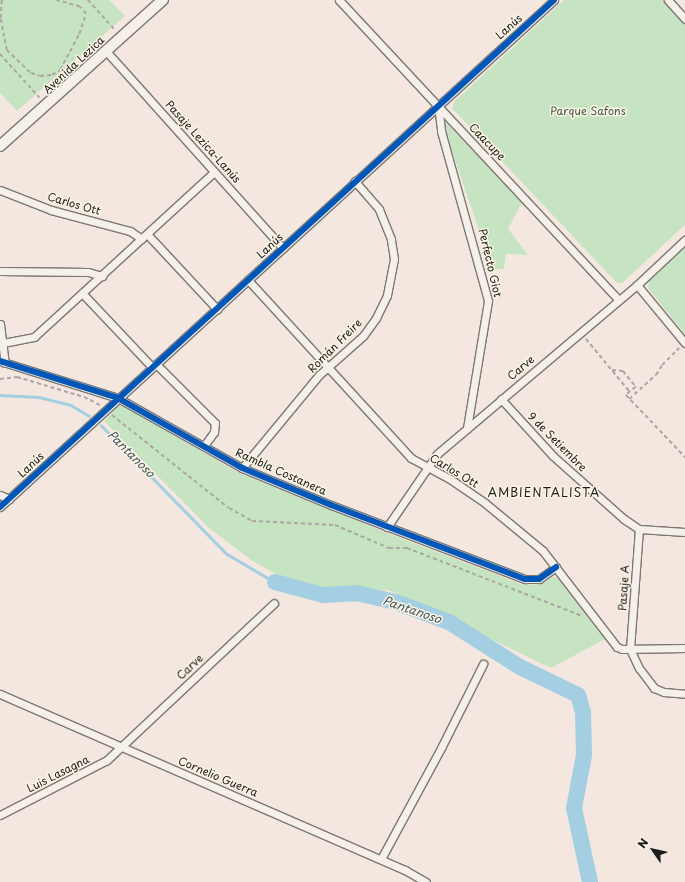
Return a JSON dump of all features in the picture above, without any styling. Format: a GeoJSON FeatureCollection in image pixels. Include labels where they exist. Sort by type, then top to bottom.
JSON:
{"type":"FeatureCollection","features":[{"type":"Feature","properties":{"kind":"street","name":"Avenida Lezica"},"geometry":{"type":"LineString","coordinates":[[0,146],[163,0]]}},
{"type":"Feature","properties":{"kind":"street","name":"Caacupe"},"geometry":{"type":"LineString","coordinates":[[339,0],[619,300]]}},
{"type":"Feature","properties":{"kind":"street","name":"Lanús"},"geometry":{"type":"LineString","coordinates":[[0,507],[554,0]]}},
{"type":"Feature","properties":{"kind":"street"},"geometry":{"type":"LineString","coordinates":[[668,0],[685,19]]}},
{"type":"Feature","properties":{"kind":"street","name":"Pasaje Lezica-Lanús"},"geometry":{"type":"LineString","coordinates":[[106,51],[283,248]]}},
{"type":"Feature","properties":{"kind":"street","name":"Perfecto Giot"},"geometry":{"type":"LineString","coordinates":[[438,105],[441,131],[488,301],[467,428]]}},
{"type":"Feature","properties":{"kind":"street"},"geometry":{"type":"LineString","coordinates":[[3,343],[34,337],[214,172]]}},
{"type":"Feature","properties":{"kind":"street","name":"Román Freire"},"geometry":{"type":"LineString","coordinates":[[242,468],[328,368],[363,336],[376,318],[387,295],[392,276],[394,259],[386,224],[379,209],[355,181]]}},
{"type":"Feature","properties":{"kind":"street","name":"Carlos Ott"},"geometry":{"type":"LineString","coordinates":[[0,190],[50,210],[145,236],[217,309]]}},
{"type":"Feature","properties":{"kind":"street","name":"Carve"},"geometry":{"type":"LineString","coordinates":[[387,527],[436,454],[637,285],[685,240]]}},
{"type":"Feature","properties":{"kind":"street"},"geometry":{"type":"LineString","coordinates":[[0,271],[88,272],[102,276]]}},
{"type":"Feature","properties":{"kind":"street","name":"Carlos Ott"},"geometry":{"type":"LineString","coordinates":[[248,280],[405,452],[485,503],[543,551],[617,647],[630,649],[685,648]]}},
{"type":"Feature","properties":{"kind":"street"},"geometry":{"type":"LineString","coordinates":[[637,285],[685,343]]}},
{"type":"Feature","properties":{"kind":"street"},"geometry":{"type":"LineString","coordinates":[[82,293],[154,366],[215,424],[214,432],[204,446]]}},
{"type":"Feature","properties":{"kind":"street"},"geometry":{"type":"LineString","coordinates":[[0,324],[3,343],[3,362]]}},
{"type":"Feature","properties":{"kind":"street","name":"Rambla Costanera"},"geometry":{"type":"LineString","coordinates":[[3,362],[118,398],[242,468],[387,527],[525,579],[539,579],[556,566]]}},
{"type":"Feature","properties":{"kind":"street","name":"9 de Setiembre"},"geometry":{"type":"LineString","coordinates":[[501,399],[553,456],[613,511],[639,529]]}},
{"type":"Feature","properties":{"kind":"street"},"geometry":{"type":"LineString","coordinates":[[0,495],[9,499]]}},
{"type":"Feature","properties":{"kind":"street"},"geometry":{"type":"LineString","coordinates":[[639,529],[685,532]]}},
{"type":"Feature","properties":{"kind":"street","name":"Pasaje A"},"geometry":{"type":"LineString","coordinates":[[630,649],[639,529]]}},
{"type":"Feature","properties":{"kind":"street","name":"Carve"},"geometry":{"type":"LineString","coordinates":[[122,747],[274,603]]}},
{"type":"Feature","properties":{"kind":"street"},"geometry":{"type":"LineString","coordinates":[[630,649],[639,668],[654,688],[664,692],[685,694]]}},
{"type":"Feature","properties":{"kind":"street"},"geometry":{"type":"LineString","coordinates":[[381,859],[483,664]]}},
{"type":"Feature","properties":{"kind":"street","name":"Cornelio Guerra"},"geometry":{"type":"LineString","coordinates":[[0,694],[381,859],[426,882]]}},
{"type":"Feature","properties":{"kind":"street","name":"Luis Lasagna"},"geometry":{"type":"LineString","coordinates":[[0,815],[101,765],[122,747]]}},
{"type":"Feature","properties":{"kind":"path"},"geometry":{"type":"LineString","coordinates":[[2,0],[1,19],[7,50],[31,73],[40,76],[52,75],[60,70],[79,34],[86,14],[80,7],[56,0]]}},
{"type":"Feature","properties":{"kind":"path"},"geometry":{"type":"LineString","coordinates":[[88,0],[122,36]]}},
{"type":"Feature","properties":{"kind":"path"},"geometry":{"type":"LineString","coordinates":[[0,54],[46,106]]}},
{"type":"Feature","properties":{"kind":"path"},"geometry":{"type":"LineString","coordinates":[[580,332],[630,392]]}},
{"type":"Feature","properties":{"kind":"path"},"geometry":{"type":"LineString","coordinates":[[629,399],[656,375],[662,365],[685,343]]}},
{"type":"Feature","properties":{"kind":"path"},"geometry":{"type":"LineString","coordinates":[[612,370],[623,371],[636,387],[626,395],[685,457]]}},
{"type":"Feature","properties":{"kind":"path"},"geometry":{"type":"LineString","coordinates":[[0,379],[17,377],[84,397],[105,410],[229,508],[252,522],[335,525],[389,548],[407,548],[575,614],[594,618]]}},
{"type":"Feature","properties":{"kind":"green space"},"geometry":{"type":"Polygon","coordinates":[[[0,0],[109,0],[125,16],[17,111],[0,93],[0,0]]]}},
{"type":"Feature","properties":{"kind":"green space","name":"Parque Safons"},"geometry":{"type":"Polygon","coordinates":[[[564,0],[662,0],[685,25],[685,225],[622,283],[617,283],[452,108],[455,101],[564,0]]]}},
{"type":"Feature","properties":{"kind":"green space"},"geometry":{"type":"Polygon","coordinates":[[[446,123],[522,202],[508,229],[528,255],[506,254],[504,269],[492,269],[446,133],[446,123]]]}},
{"type":"Feature","properties":{"kind":"green space"},"geometry":{"type":"Polygon","coordinates":[[[685,248],[685,334],[648,288],[649,281],[685,248]]]}},
{"type":"Feature","properties":{"kind":"green space"},"geometry":{"type":"Polygon","coordinates":[[[120,404],[237,472],[385,532],[521,584],[533,585],[554,577],[558,578],[605,639],[551,668],[389,590],[322,589],[289,581],[251,560],[208,527],[104,421],[120,404]]]}},
{"type":"Feature","properties":{"kind":"waterway","name":"Pantanoso"},"geometry":{"type":"LineString","coordinates":[[0,395],[39,397],[71,405],[89,416]]}},
{"type":"Feature","properties":{"kind":"waterway","name":"Pantanoso"},"geometry":{"type":"LineString","coordinates":[[101,425],[227,554],[275,582]]}},
{"type":"Feature","properties":{"kind":"waterway","name":"Pantanoso"},"geometry":{"type":"LineString","coordinates":[[275,582],[323,595],[356,593],[396,602],[449,622],[520,667],[578,695],[583,713],[584,755],[574,808],[590,882]]}},
{"type":"Feature","properties":{"kind":"cycle path"},"geometry":{"type":"LineString","coordinates":[[0,507],[554,0]]}},
{"type":"Feature","properties":{"kind":"cycle path"},"geometry":{"type":"LineString","coordinates":[[0,361],[118,398],[242,468],[331,505],[525,579],[539,579],[556,567]]}},
{"type":"Feature","properties":{"kind":"district","name":"AMBIENTALISTA"},"geometry":{"type":"Point","coordinates":[544,493]}}]}
